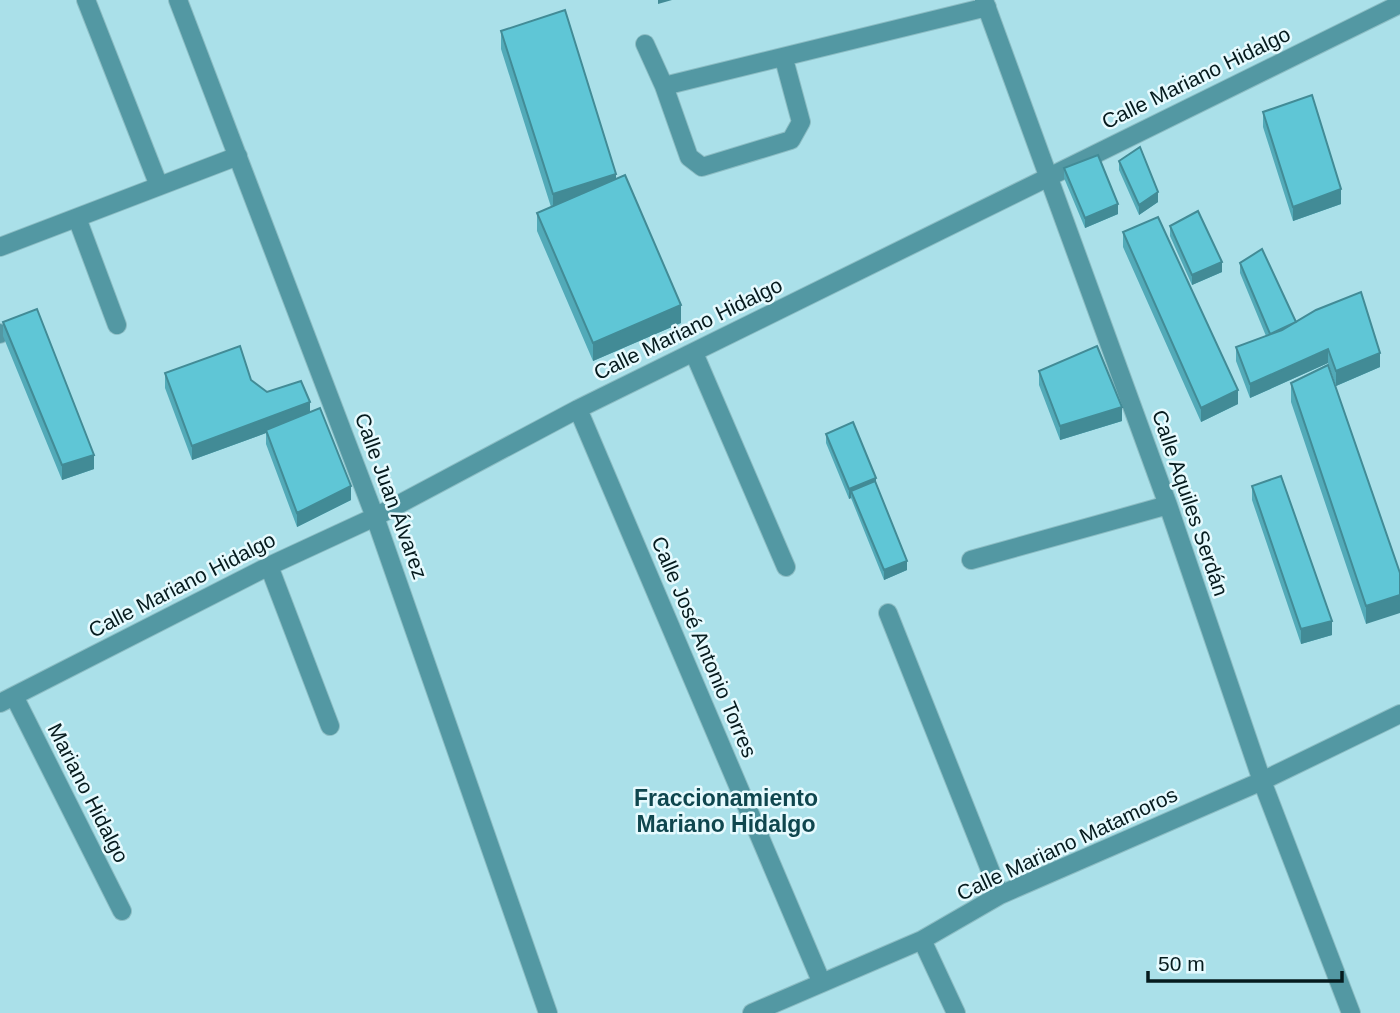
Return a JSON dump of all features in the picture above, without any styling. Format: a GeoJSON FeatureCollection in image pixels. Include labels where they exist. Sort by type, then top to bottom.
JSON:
{"type":"FeatureCollection","features":[{"type":"Feature","properties":{"kind":"street"},"geometry":{"type":"LineString","coordinates":[[86,0],[159,186]]}},
{"type":"Feature","properties":{"kind":"street","name":"Calle Juan Álvarez"},"geometry":{"type":"LineString","coordinates":[[178,0],[375,517],[548,1013]]}},
{"type":"Feature","properties":{"kind":"street","name":"Calle Aquiles Serdán"},"geometry":{"type":"LineString","coordinates":[[664,86],[784,59],[985,4],[1168,505],[1262,781],[1350,1013]]}},
{"type":"Feature","properties":{"kind":"street","name":"Calle Mariano Hidalgo"},"geometry":{"type":"LineString","coordinates":[[7,699],[269,566],[375,517],[578,409],[1400,4]]}},
{"type":"Feature","properties":{"kind":"street"},"geometry":{"type":"LineString","coordinates":[[645,44],[664,86],[689,156],[702,167],[791,140],[801,122],[784,59]]}},
{"type":"Feature","properties":{"kind":"street"},"geometry":{"type":"LineString","coordinates":[[0,247],[238,156]]}},
{"type":"Feature","properties":{"kind":"street"},"geometry":{"type":"LineString","coordinates":[[77,218],[117,325]]}},
{"type":"Feature","properties":{"kind":"street"},"geometry":{"type":"LineString","coordinates":[[694,353],[786,567]]}},
{"type":"Feature","properties":{"kind":"street","name":"Calle José Antonio Torres"},"geometry":{"type":"LineString","coordinates":[[578,409],[821,981]]}},
{"type":"Feature","properties":{"kind":"street"},"geometry":{"type":"LineString","coordinates":[[971,560],[1168,505]]}},
{"type":"Feature","properties":{"kind":"street"},"geometry":{"type":"LineString","coordinates":[[269,566],[330,726]]}},
{"type":"Feature","properties":{"kind":"street"},"geometry":{"type":"LineString","coordinates":[[888,613],[1000,895]]}},
{"type":"Feature","properties":{"kind":"street","name":"Mariano Hidalgo"},"geometry":{"type":"LineString","coordinates":[[7,699],[122,911]]}},
{"type":"Feature","properties":{"kind":"street","name":"Calle Mariano Matamoros"},"geometry":{"type":"LineString","coordinates":[[752,1013],[821,981],[922,940],[1000,895],[1262,781],[1400,714]]}},
{"type":"Feature","properties":{"kind":"street"},"geometry":{"type":"LineString","coordinates":[[922,940],[956,1013]]}},
{"type":"Feature","properties":{"kind":"building"},"geometry":{"type":"Polygon","coordinates":[[[565,10],[616,174],[553,194],[501,31],[565,10]]]}},
{"type":"Feature","properties":{"kind":"building"},"geometry":{"type":"Polygon","coordinates":[[[1312,95],[1341,189],[1293,207],[1263,112],[1312,95]]]}},
{"type":"Feature","properties":{"kind":"building"},"geometry":{"type":"Polygon","coordinates":[[[1140,147],[1158,192],[1139,205],[1119,161],[1140,147]]]}},
{"type":"Feature","properties":{"kind":"building"},"geometry":{"type":"Polygon","coordinates":[[[1098,155],[1118,204],[1085,218],[1064,168],[1098,155]]]}},
{"type":"Feature","properties":{"kind":"building"},"geometry":{"type":"Polygon","coordinates":[[[625,175],[681,305],[593,343],[537,213],[625,175]]]}},
{"type":"Feature","properties":{"kind":"building"},"geometry":{"type":"Polygon","coordinates":[[[1198,211],[1222,262],[1192,275],[1170,226],[1198,211]]]}},
{"type":"Feature","properties":{"kind":"building"},"geometry":{"type":"Polygon","coordinates":[[[1158,217],[1238,390],[1201,408],[1123,232],[1158,217]]]}},
{"type":"Feature","properties":{"kind":"building"},"geometry":{"type":"Polygon","coordinates":[[[1262,249],[1296,322],[1270,334],[1240,263],[1262,249]]]}},
{"type":"Feature","properties":{"kind":"building"},"geometry":{"type":"Polygon","coordinates":[[[1361,292],[1380,353],[1336,371],[1328,349],[1250,384],[1236,347],[1282,330],[1316,310],[1361,292]]]}},
{"type":"Feature","properties":{"kind":"building"},"geometry":{"type":"Polygon","coordinates":[[[37,309],[94,455],[62,465],[3,322],[37,309]]]}},
{"type":"Feature","properties":{"kind":"building"},"geometry":{"type":"Polygon","coordinates":[[[240,346],[251,380],[267,392],[301,381],[310,402],[192,446],[165,373],[240,346]]]}},
{"type":"Feature","properties":{"kind":"building"},"geometry":{"type":"Polygon","coordinates":[[[1097,346],[1122,407],[1060,426],[1039,371],[1097,346]]]}},
{"type":"Feature","properties":{"kind":"building"},"geometry":{"type":"Polygon","coordinates":[[[1328,365],[1400,573],[1400,595],[1366,606],[1291,383],[1328,365]]]}},
{"type":"Feature","properties":{"kind":"building"},"geometry":{"type":"Polygon","coordinates":[[[320,408],[351,486],[297,513],[266,430],[320,408]]]}},
{"type":"Feature","properties":{"kind":"building"},"geometry":{"type":"Polygon","coordinates":[[[853,422],[876,478],[849,489],[826,434],[853,422]]]}},
{"type":"Feature","properties":{"kind":"building"},"geometry":{"type":"Polygon","coordinates":[[[1281,476],[1332,621],[1301,629],[1252,486],[1281,476]]]}},
{"type":"Feature","properties":{"kind":"building"},"geometry":{"type":"Polygon","coordinates":[[[875,481],[907,561],[884,570],[851,491],[875,481]]]}},
{"type":"Feature","properties":{"kind":"district","name":"Fraccionamiento Mariano Hidalgo"},"geometry":{"type":"Point","coordinates":[726,811]}}]}
